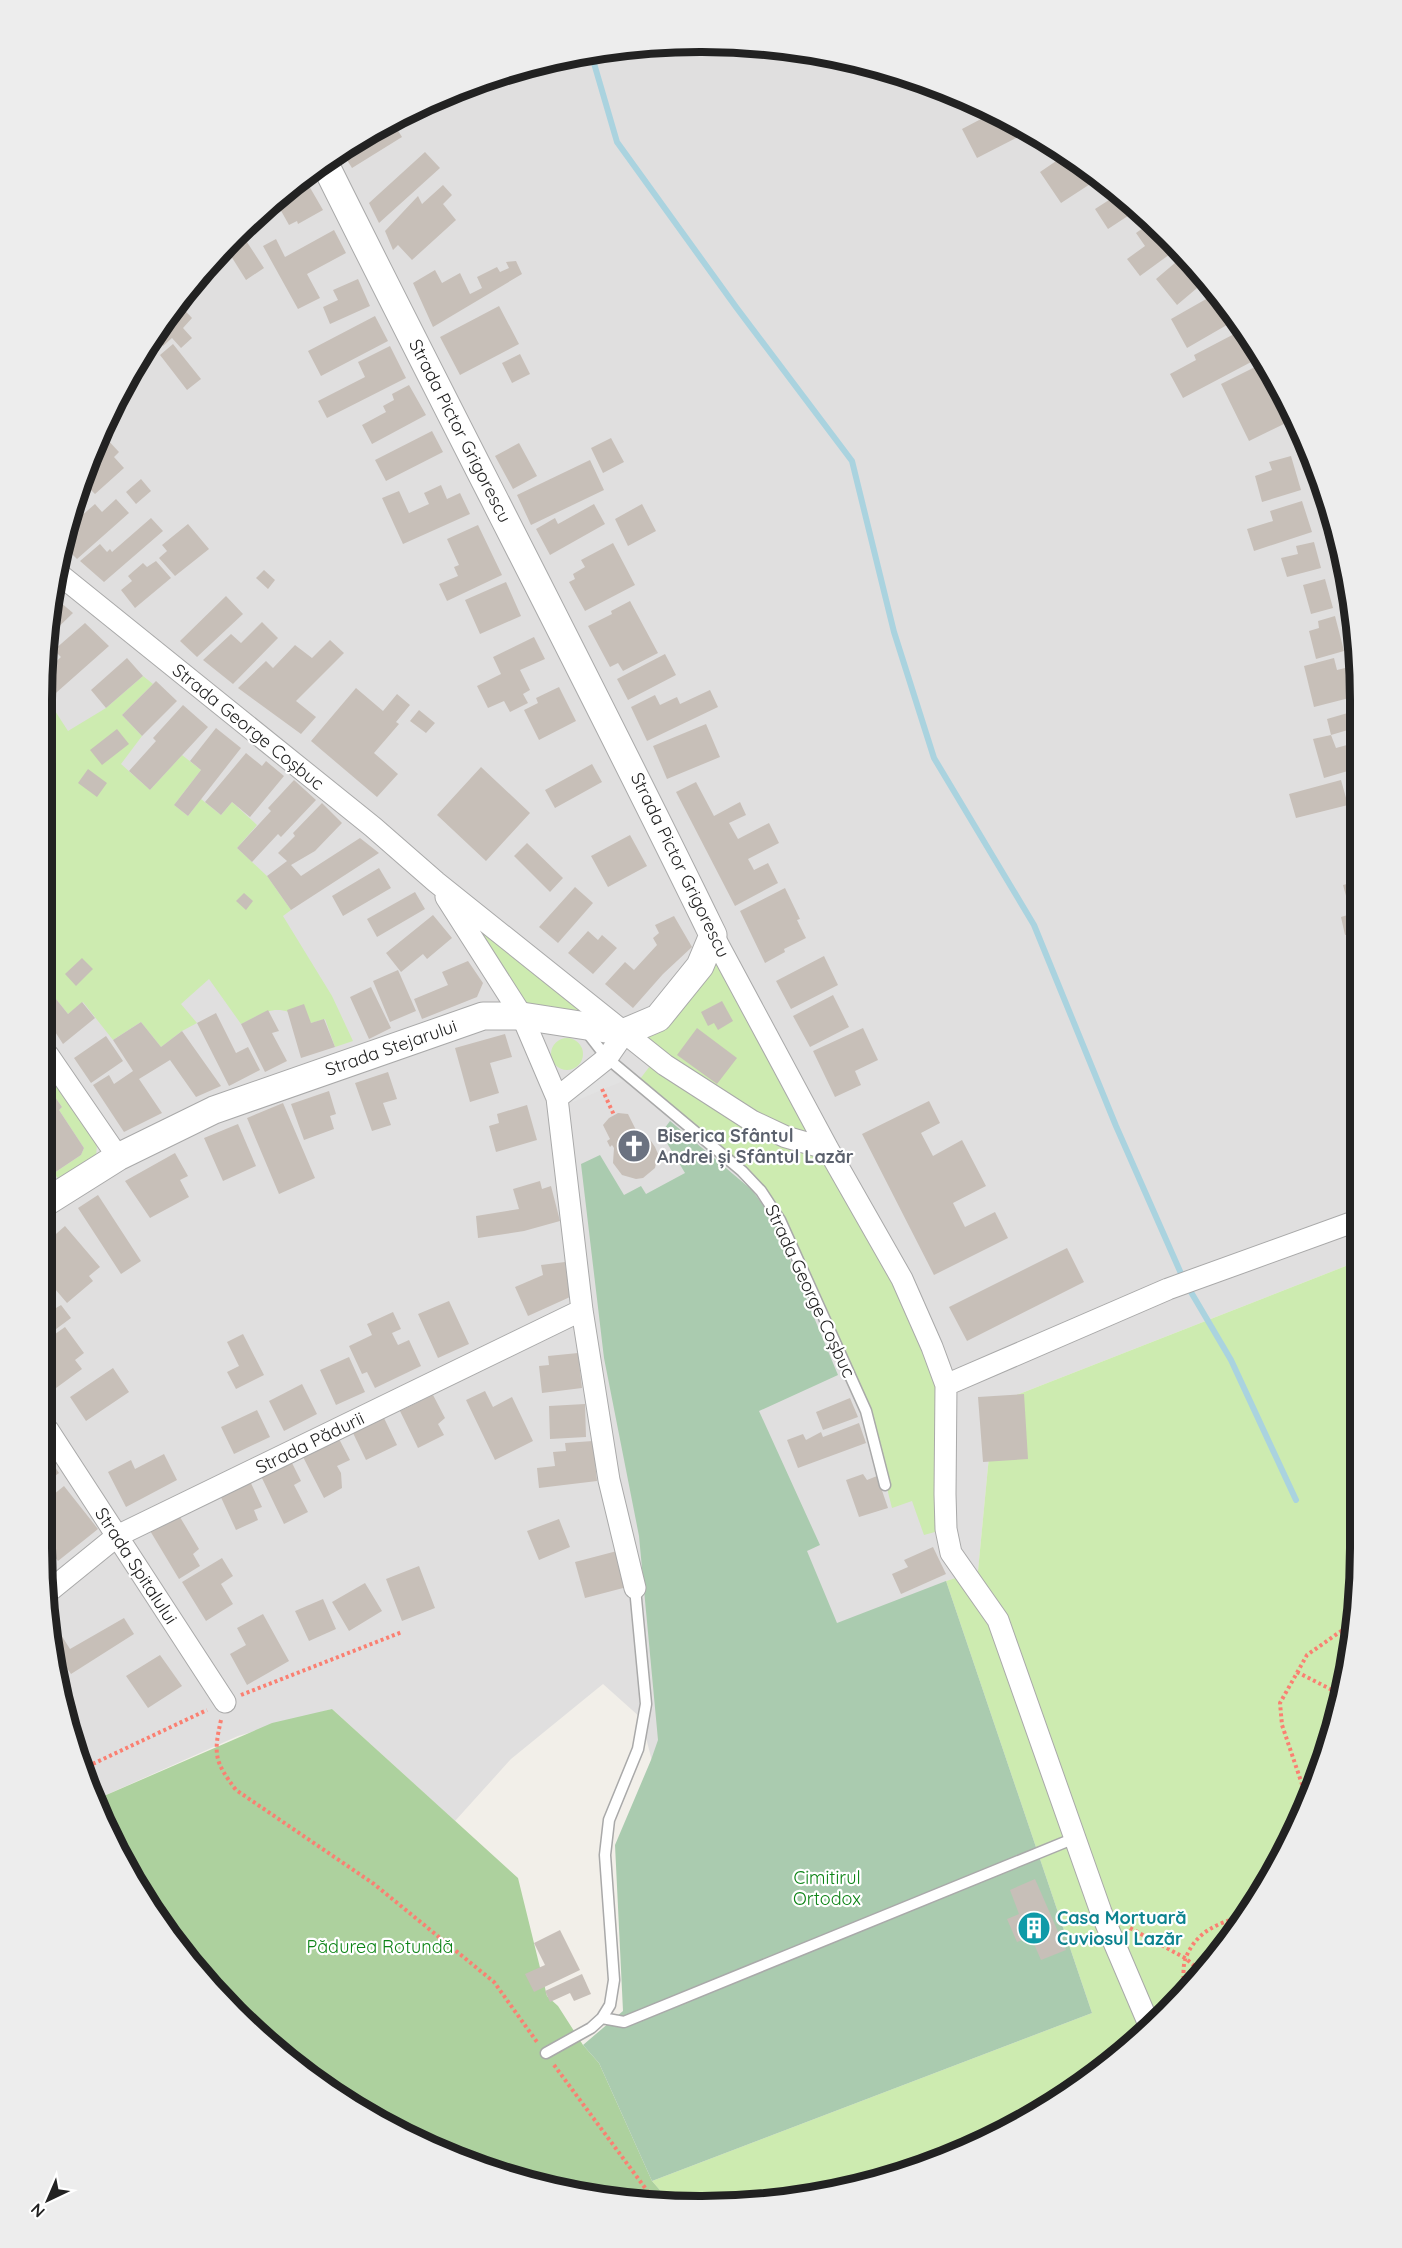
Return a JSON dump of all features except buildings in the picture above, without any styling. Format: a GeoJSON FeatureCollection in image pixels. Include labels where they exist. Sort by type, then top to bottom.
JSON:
{"type":"FeatureCollection","features":[{"type":"Feature","properties":{"kind":"street","name":"Strada Pictor Grigorescu"},"geometry":{"type":"LineString","coordinates":[[328,171],[622,747],[713,935],[828,1149],[902,1279],[946,1385],[946,1529],[951,1553],[998,1620],[1101,1912],[1146,2019]]}},
{"type":"Feature","properties":{"kind":"street","name":"Strada George Coșbuc"},"geometry":{"type":"LineString","coordinates":[[64,578],[364,820],[436,882],[665,1065],[752,1121],[786,1137],[828,1149]]}},
{"type":"Feature","properties":{"kind":"street","name":"Strada George Coșbuc"},"geometry":{"type":"LineString","coordinates":[[436,882],[522,1016],[557,1098],[582,1310],[609,1480],[635,1588]]}},
{"type":"Feature","properties":{"kind":"street"},"geometry":{"type":"LineString","coordinates":[[557,1098],[600,1063],[626,1032],[658,1018],[700,966],[713,935]]}},
{"type":"Feature","properties":{"kind":"street","name":"Strada Stejarului"},"geometry":{"type":"LineString","coordinates":[[52,1198],[118,1157],[214,1110],[483,1016],[522,1016],[626,1032]]}},
{"type":"Feature","properties":{"kind":"street"},"geometry":{"type":"LineString","coordinates":[[52,1061],[118,1157]]}},
{"type":"Feature","properties":{"kind":"street"},"geometry":{"type":"LineString","coordinates":[[946,1385],[1168,1289],[1350,1223]]}},
{"type":"Feature","properties":{"kind":"street","name":"Strada Pădurii"},"geometry":{"type":"LineString","coordinates":[[54,1587],[117,1536],[582,1310]]}},
{"type":"Feature","properties":{"kind":"street","name":"Strada Spitalului"},"geometry":{"type":"LineString","coordinates":[[52,1436],[225,1702]]}},
{"type":"Feature","properties":{"kind":"lane","name":"Strada George Coșbuc"},"geometry":{"type":"LineString","coordinates":[[581,1025],[600,1063],[742,1171],[761,1191],[780,1220],[866,1411],[885,1485]]}},
{"type":"Feature","properties":{"kind":"lane"},"geometry":{"type":"LineString","coordinates":[[546,2053],[591,2028],[602,2018],[610,2005],[614,1980],[605,1855],[609,1820],[638,1749],[646,1704],[635,1588]]}},
{"type":"Feature","properties":{"kind":"lane"},"geometry":{"type":"LineString","coordinates":[[602,2018],[624,2022],[1075,1838]]}},
{"type":"Feature","properties":{"kind":"path"},"geometry":{"type":"LineString","coordinates":[[600,1063],[614,1116]]}},
{"type":"Feature","properties":{"kind":"path"},"geometry":{"type":"LineString","coordinates":[[1303,1787],[1282,1725],[1280,1703],[1307,1655],[1344,1629]]}},
{"type":"Feature","properties":{"kind":"path"},"geometry":{"type":"LineString","coordinates":[[91,1766],[225,1702],[402,1632]]}},
{"type":"Feature","properties":{"kind":"path"},"geometry":{"type":"LineString","coordinates":[[1297,1672],[1333,1690]]}},
{"type":"Feature","properties":{"kind":"path"},"geometry":{"type":"LineString","coordinates":[[225,1702],[215,1744],[220,1770],[236,1790],[374,1884],[494,1982],[649,2193]]}},
{"type":"Feature","properties":{"kind":"path"},"geometry":{"type":"LineString","coordinates":[[1101,1912],[1195,1967]]}},
{"type":"Feature","properties":{"kind":"path"},"geometry":{"type":"LineString","coordinates":[[1184,1980],[1185,1959],[1200,1935],[1213,1925],[1231,1919]]}},
{"type":"Feature","properties":{"kind":"shaded area"},"geometry":{"type":"Polygon","coordinates":[[[701,52],[743,54],[828,65],[869,75],[909,87],[988,119],[1025,139],[1096,187],[1129,213],[1189,273],[1240,341],[1263,377],[1283,414],[1315,493],[1337,574],[1344,616],[1350,701],[1350,1264],[994,1404],[978,1572],[946,1581],[1033,1843],[707,1977],[641,1718],[603,1684],[511,1759],[455,1821],[332,1709],[238,1736],[103,1796],[87,1755],[65,1674],[54,1589],[52,1547],[52,701],[54,659],[65,574],[75,533],[87,493],[119,414],[139,377],[187,306],[213,273],[273,213],[341,162],[377,139],[414,119],[493,87],[574,65],[616,58],[701,52]]]}},
{"type":"Feature","properties":{"kind":"shaded area"},"geometry":{"type":"Polygon","coordinates":[[[601,1062],[623,1081],[573,1102],[570,1088],[601,1062]]]}},
{"type":"Feature","properties":{"kind":"green space"},"geometry":{"type":"Polygon","coordinates":[[[143,676],[153,684],[122,715],[142,736],[121,764],[150,790],[182,755],[201,770],[174,805],[188,816],[201,799],[221,815],[232,802],[257,825],[237,848],[267,876],[291,910],[283,916],[332,996],[353,1041],[335,1047],[325,1019],[311,1023],[283,1010],[269,1011],[241,1024],[209,979],[181,1004],[197,1023],[161,1047],[141,1022],[113,1040],[83,1002],[68,1014],[56,999],[52,1002],[52,706],[68,731],[106,708],[143,676]]]}},
{"type":"Feature","properties":{"kind":"green space"},"geometry":{"type":"Polygon","coordinates":[[[436,882],[625,1032],[522,1016],[436,882]]]}},
{"type":"Feature","properties":{"kind":"green space"},"geometry":{"type":"Polygon","coordinates":[[[713,935],[946,1385],[946,1529],[924,1535],[912,1501],[892,1508],[875,1441],[761,1191],[637,1083],[656,1058],[625,1032],[658,1018],[713,935]]]}},
{"type":"Feature","properties":{"kind":"green space"},"geometry":{"type":"Polygon","coordinates":[[[567,1038],[578,1043],[583,1054],[578,1065],[567,1070],[556,1065],[551,1054],[556,1043],[567,1038]]]}},
{"type":"Feature","properties":{"kind":"green space"},"geometry":{"type":"Polygon","coordinates":[[[52,1080],[97,1143],[96,1158],[59,1180],[54,1173],[81,1155],[84,1148],[59,1110],[62,1107],[52,1093],[52,1080]]]}},
{"type":"Feature","properties":{"kind":"green space","name":"Cimitirul Ortodox"},"geometry":{"type":"Polygon","coordinates":[[[670,1121],[752,1190],[773,1219],[838,1375],[759,1411],[820,1545],[807,1551],[837,1623],[946,1581],[1092,2013],[652,2181],[599,2063],[583,2045],[623,2011],[615,1845],[658,1740],[639,1536],[604,1358],[581,1164],[600,1155],[624,1195],[641,1186],[646,1194],[685,1173],[661,1133],[670,1121]]]}},
{"type":"Feature","properties":{"kind":"green space"},"geometry":{"type":"Polygon","coordinates":[[[1350,1264],[1350,1547],[1344,1632],[1327,1715],[1300,1795],[1263,1871],[1240,1907],[1189,1975],[1129,2035],[1061,2086],[1025,2109],[949,2146],[909,2161],[828,2183],[743,2194],[701,2196],[663,2194],[652,2181],[1092,2013],[946,1581],[978,1571],[994,1404],[1350,1264]]]}},
{"type":"Feature","properties":{"kind":"green space","name":"Pădurea Rotundă"},"geometry":{"type":"Polygon","coordinates":[[[332,1709],[518,1878],[547,1996],[558,2006],[583,2045],[599,2063],[652,2181],[663,2194],[616,2190],[533,2173],[493,2161],[414,2129],[377,2109],[306,2061],[273,2035],[213,1975],[162,1907],[139,1871],[103,1797],[272,1723],[332,1709]]]}},
{"type":"Feature","properties":{"kind":"waterway"},"geometry":{"type":"LineString","coordinates":[[594,62],[617,142],[736,307],[852,461],[894,632],[934,758],[1034,925],[1116,1126],[1183,1278]]}},
{"type":"Feature","properties":{"kind":"waterway"},"geometry":{"type":"LineString","coordinates":[[1188,1287],[1231,1360],[1296,1500]]}},
{"type":"Feature","properties":{"kind":"place","name":"Biserica Sfântul Andrei și Sfântul Lazăr"},"geometry":{"type":"Point","coordinates":[634,1146]}},
{"type":"Feature","properties":{"kind":"place","name":"Casa Mortuară Cuviosul Lazăr"},"geometry":{"type":"Point","coordinates":[1034,1928]}}]}
